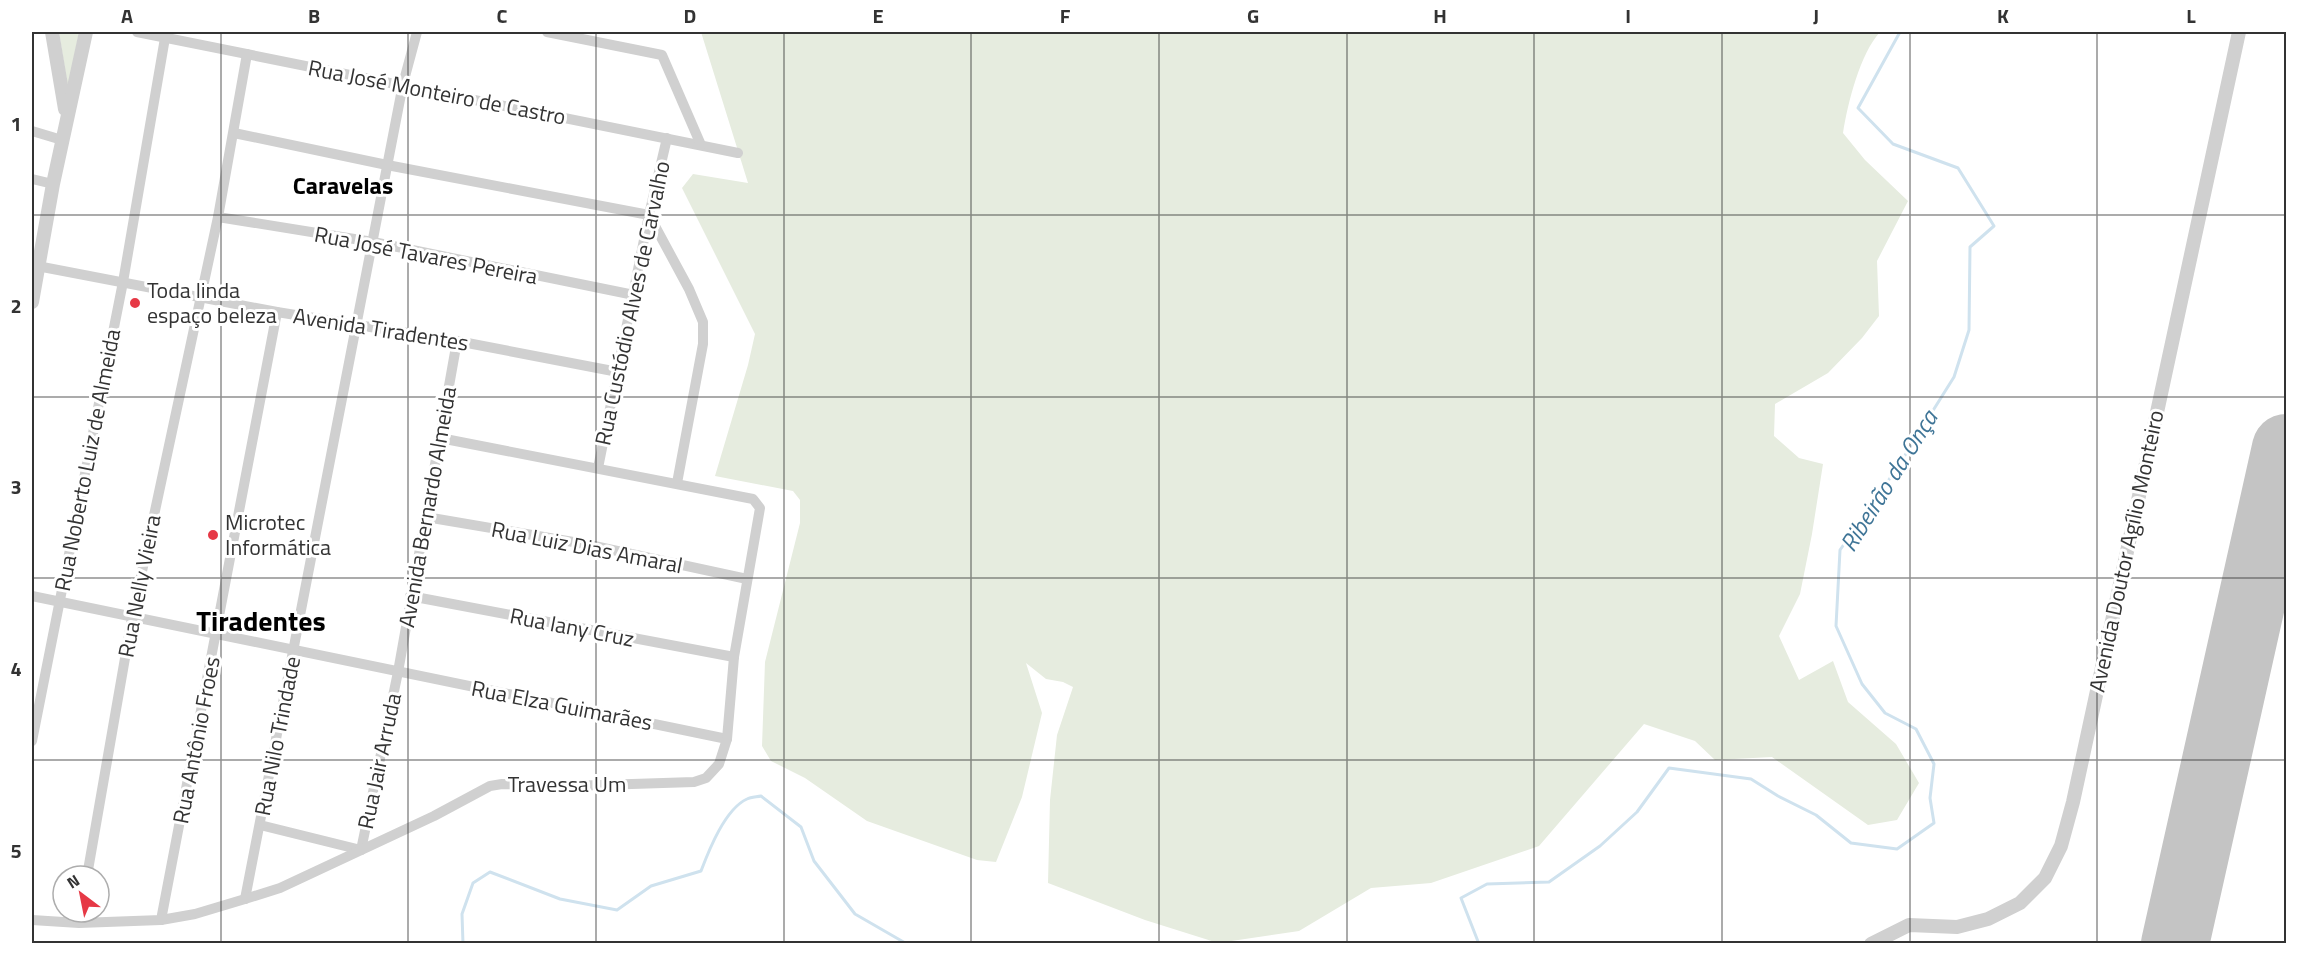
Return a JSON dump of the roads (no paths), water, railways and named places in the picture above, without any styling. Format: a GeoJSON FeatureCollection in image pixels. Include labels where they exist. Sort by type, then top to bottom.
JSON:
{"type":"FeatureCollection","features":[{"type":"Feature","properties":{"kind":"street"},"geometry":{"type":"LineString","coordinates":[[52,32],[66,117]]}},
{"type":"Feature","properties":{"kind":"street"},"geometry":{"type":"LineString","coordinates":[[32,302],[35,266],[86,32]]}},
{"type":"Feature","properties":{"kind":"street","name":"Rua José Monteiro de Castro"},"geometry":{"type":"LineString","coordinates":[[137,32],[738,153]]}},
{"type":"Feature","properties":{"kind":"street","name":"Rua Nilo Trindade"},"geometry":{"type":"LineString","coordinates":[[245,899],[403,84],[417,32]]}},
{"type":"Feature","properties":{"kind":"street"},"geometry":{"type":"LineString","coordinates":[[547,32],[662,55],[701,145]]}},
{"type":"Feature","properties":{"kind":"street","name":"Avenida Doutor Agílio Monteiro"},"geometry":{"type":"LineString","coordinates":[[1871,944],[1909,925],[1958,927],[1988,919],[2020,903],[2045,878],[2061,846],[2073,802],[2239,32]]}},
{"type":"Feature","properties":{"kind":"street","name":"Rua Noberto Luiz de Almeida"},"geometry":{"type":"LineString","coordinates":[[32,741],[123,282],[165,38]]}},
{"type":"Feature","properties":{"kind":"street","name":"Rua Nelly Vieira"},"geometry":{"type":"LineString","coordinates":[[89,864],[132,618],[218,217],[247,54]]}},
{"type":"Feature","properties":{"kind":"street"},"geometry":{"type":"LineString","coordinates":[[32,131],[62,140]]}},
{"type":"Feature","properties":{"kind":"street"},"geometry":{"type":"LineString","coordinates":[[234,133],[387,165],[650,214],[689,289],[703,322],[703,344],[677,483],[440,438]]}},
{"type":"Feature","properties":{"kind":"street","name":"Rua Custódio Alves de Carvalho"},"geometry":{"type":"LineString","coordinates":[[598,468],[667,138]]}},
{"type":"Feature","properties":{"kind":"street"},"geometry":{"type":"LineString","coordinates":[[32,179],[53,184]]}},
{"type":"Feature","properties":{"kind":"street","name":"Rua José Tavares Pereira"},"geometry":{"type":"LineString","coordinates":[[218,217],[373,242],[634,295]]}},
{"type":"Feature","properties":{"kind":"street","name":"Avenida Tiradentes"},"geometry":{"type":"LineString","coordinates":[[35,266],[277,312],[457,341],[618,372]]}},
{"type":"Feature","properties":{"kind":"street","name":"Rua Antônio Froes"},"geometry":{"type":"LineString","coordinates":[[161,920],[277,312]]}},
{"type":"Feature","properties":{"kind":"street","name":"Avenida Bernardo Almeida"},"geometry":{"type":"LineString","coordinates":[[398,672],[457,341]]}},
{"type":"Feature","properties":{"kind":"street","name":"Travessa Um"},"geometry":{"type":"LineString","coordinates":[[111,919],[161,920],[195,914],[280,888],[434,816],[490,786],[694,782],[706,778],[719,764],[727,739],[734,657],[760,508],[753,499],[677,483]]}},
{"type":"Feature","properties":{"kind":"street","name":"Rua Luiz Dias Amaral"},"geometry":{"type":"LineString","coordinates":[[426,517],[585,544],[747,579]]}},
{"type":"Feature","properties":{"kind":"street","name":"Rua Elza Guimarães"},"geometry":{"type":"LineString","coordinates":[[32,596],[727,739]]}},
{"type":"Feature","properties":{"kind":"street","name":"Rua Iany Cruz"},"geometry":{"type":"LineString","coordinates":[[410,596],[734,657]]}},
{"type":"Feature","properties":{"kind":"street","name":"Rua Jair Arruda"},"geometry":{"type":"LineString","coordinates":[[361,850],[398,672]]}},
{"type":"Feature","properties":{"kind":"street"},"geometry":{"type":"LineString","coordinates":[[260,825],[361,850]]}},
{"type":"Feature","properties":{"kind":"street","name":"Travessa Um"},"geometry":{"type":"LineString","coordinates":[[32,920],[51,919]]}},
{"type":"Feature","properties":{"kind":"waterway","name":"Ribeirão da Onça"},"geometry":{"type":"LineString","coordinates":[[1479,944],[1461,898],[1487,884],[1549,882],[1600,846],[1637,812],[1669,768],[1751,779],[1816,815],[1851,843],[1897,849],[1934,823],[1930,798],[1934,764],[1916,729],[1885,713],[1862,684],[1836,626],[1840,550],[1897,468],[1954,377],[1969,330],[1970,247],[1994,226],[1958,168],[1893,144],[1858,108],[1900,32]]}},
{"type":"Feature","properties":{"kind":"waterway","name":"Ribeirão da Onça"},"geometry":{"type":"LineString","coordinates":[[463,944],[462,914],[473,883],[490,872],[560,899],[617,910],[651,886],[701,871],[719,831],[732,812],[747,799],[761,796],[801,827],[814,861],[855,914],[907,944]]}},
{"type":"Feature","properties":{"kind":"place","name":"Toda linda espaço beleza"},"geometry":{"type":"Point","coordinates":[135,303]}},
{"type":"Feature","properties":{"kind":"place","name":"Microtec Informática"},"geometry":{"type":"Point","coordinates":[213,535]}},
{"type":"Feature","properties":{"kind":"district","name":"Caravelas"},"geometry":{"type":"Point","coordinates":[343,186]}},
{"type":"Feature","properties":{"kind":"district","name":"Tiradentes"},"geometry":{"type":"Point","coordinates":[261,621]}}]}
